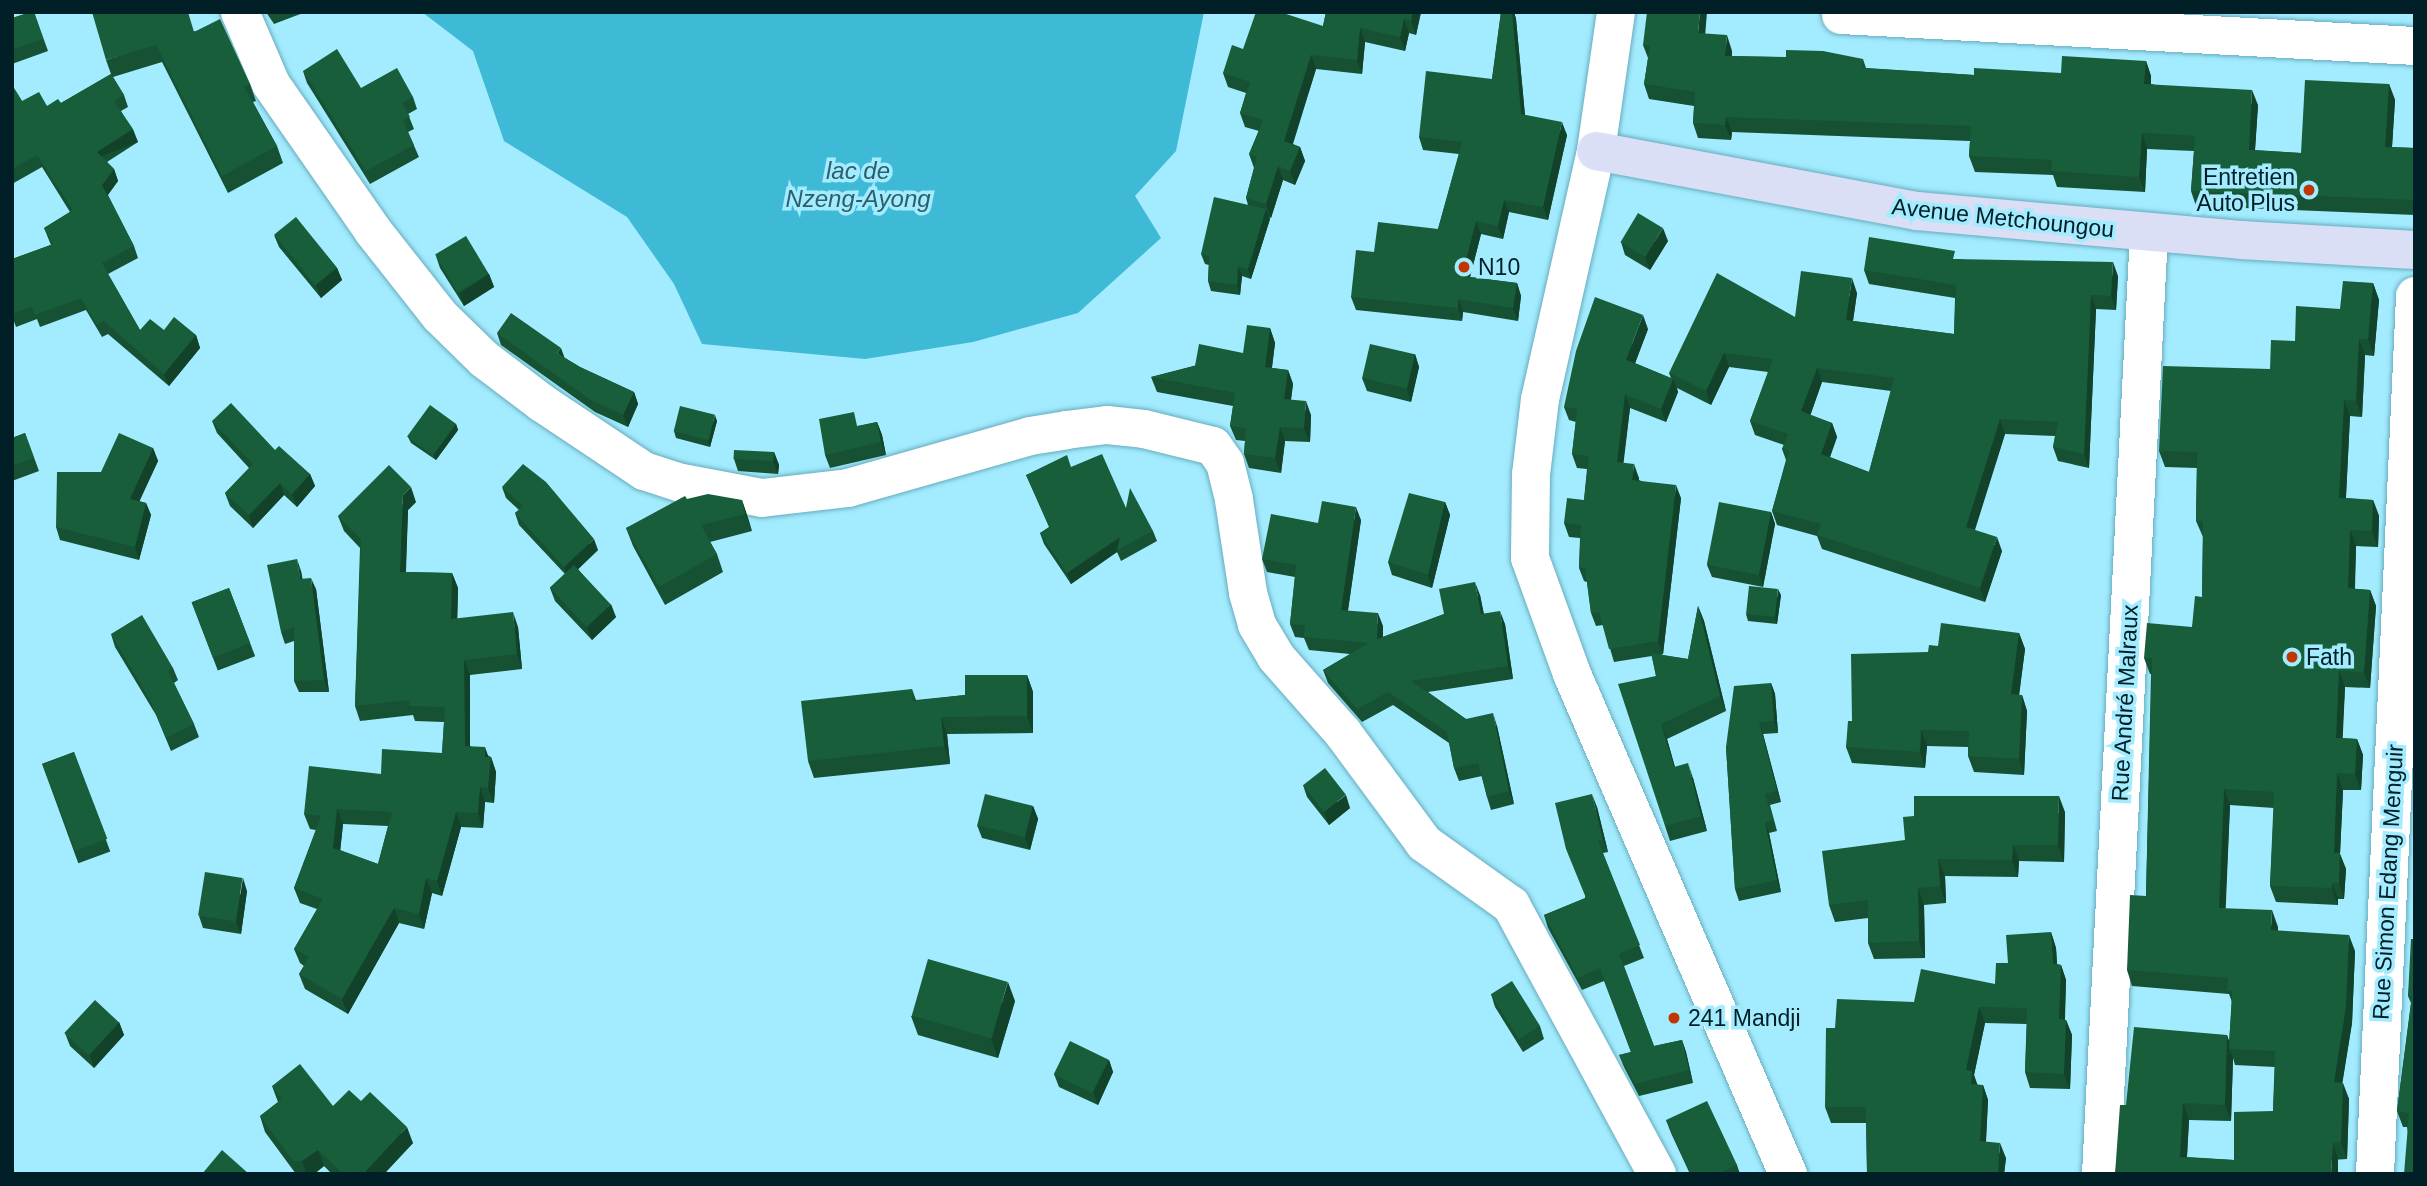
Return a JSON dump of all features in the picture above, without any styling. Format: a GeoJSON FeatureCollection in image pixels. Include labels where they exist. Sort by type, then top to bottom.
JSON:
{"type":"FeatureCollection","features":[{"type":"Feature","properties":{"kind":"main road","name":"Avenue Metchoungou"},"geometry":{"type":"LineString","coordinates":[[1597,151],[1884,207],[2149,232],[2415,250]]}},
{"type":"Feature","properties":{"kind":"street"},"geometry":{"type":"LineString","coordinates":[[240,12],[271,84],[373,231],[440,316],[484,359],[542,404],[645,471],[694,486],[762,498],[848,488],[950,463],[1030,436],[1080,428],[1144,429],[1213,446],[1225,463],[1234,500],[1248,593],[1257,625],[1276,657],[1343,733],[1424,843],[1511,905],[1657,1174]]}},
{"type":"Feature","properties":{"kind":"street"},"geometry":{"type":"LineString","coordinates":[[1616,12],[1597,151],[1541,399],[1531,474],[1530,558],[1572,674],[1788,1174]]}},
{"type":"Feature","properties":{"kind":"street"},"geometry":{"type":"LineString","coordinates":[[1841,15],[2415,46]]}},
{"type":"Feature","properties":{"kind":"street","name":"Rue André Malraux"},"geometry":{"type":"LineString","coordinates":[[2101,1174],[2149,232]]}},
{"type":"Feature","properties":{"kind":"street","name":"Rue Simon Edang Menguir"},"geometry":{"type":"LineString","coordinates":[[2375,1174],[2415,296]]}},
{"type":"Feature","properties":{"kind":"water","name":"lac de Nzeng-Ayong"},"geometry":{"type":"Polygon","coordinates":[[[422,12],[1204,12],[1176,151],[1135,196],[1161,238],[1078,313],[973,342],[865,359],[702,344],[674,284],[627,217],[504,141],[473,51],[422,12]]]}},
{"type":"Feature","properties":{"kind":"building"},"geometry":{"type":"Polygon","coordinates":[[[34,12],[43,39],[12,50],[12,18],[34,12]]]}},
{"type":"Feature","properties":{"kind":"building"},"geometry":{"type":"Polygon","coordinates":[[[92,12],[188,12],[194,32],[220,19],[250,84],[244,87],[277,146],[222,176],[156,45],[106,60],[92,12]]]}},
{"type":"Feature","properties":{"kind":"building"},"geometry":{"type":"Polygon","coordinates":[[[1256,12],[1280,12],[1323,26],[1326,12],[1413,12],[1411,21],[1404,19],[1400,37],[1360,28],[1357,60],[1311,55],[1284,141],[1300,147],[1290,171],[1278,166],[1266,204],[1246,198],[1257,157],[1249,154],[1263,120],[1240,113],[1250,82],[1223,73],[1232,45],[1243,49],[1256,12]]]}},
{"type":"Feature","properties":{"kind":"building"},"geometry":{"type":"Polygon","coordinates":[[[1501,12],[1512,12],[1521,114],[1562,122],[1543,207],[1504,200],[1498,226],[1476,221],[1462,276],[1517,283],[1513,308],[1458,299],[1458,308],[1351,297],[1356,250],[1374,252],[1378,222],[1438,229],[1462,142],[1419,137],[1426,71],[1492,79],[1501,12]]]}},
{"type":"Feature","properties":{"kind":"building"},"geometry":{"type":"Polygon","coordinates":[[[1647,12],[1700,12],[1698,33],[1727,35],[1725,56],[1786,57],[1786,50],[1823,51],[1863,59],[1862,68],[1974,75],[1974,68],[2061,73],[2062,56],[2146,61],[2144,84],[2252,90],[2249,150],[2301,153],[2305,80],[2389,84],[2385,147],[2415,148],[2415,200],[2191,191],[2195,136],[2142,133],[2139,177],[2051,171],[2052,160],[1969,156],[1971,126],[1726,117],[1725,125],[1693,123],[1695,92],[1644,84],[1650,46],[1643,45],[1647,12]]]}},
{"type":"Feature","properties":{"kind":"building"},"geometry":{"type":"Polygon","coordinates":[[[337,49],[361,88],[397,68],[413,97],[402,103],[410,117],[403,121],[414,145],[366,171],[303,71],[337,49]]]}},
{"type":"Feature","properties":{"kind":"building"},"geometry":{"type":"Polygon","coordinates":[[[111,74],[124,95],[114,101],[133,129],[97,152],[114,169],[102,185],[134,246],[102,263],[140,330],[150,319],[164,330],[174,317],[196,335],[164,374],[104,321],[97,325],[81,298],[35,315],[32,307],[12,314],[12,259],[53,244],[44,228],[73,210],[37,155],[12,169],[12,85],[22,101],[39,92],[47,106],[58,99],[61,103],[111,74]]]}},
{"type":"Feature","properties":{"kind":"building"},"geometry":{"type":"Polygon","coordinates":[[[1214,197],[1266,209],[1248,269],[1238,266],[1237,285],[1208,281],[1209,256],[1201,254],[1214,197]]]}},
{"type":"Feature","properties":{"kind":"building"},"geometry":{"type":"Polygon","coordinates":[[[1638,213],[1663,228],[1645,257],[1620,242],[1638,213]]]}},
{"type":"Feature","properties":{"kind":"building"},"geometry":{"type":"Polygon","coordinates":[[[296,217],[337,268],[315,285],[274,235],[296,217]]]}},
{"type":"Feature","properties":{"kind":"building"},"geometry":{"type":"Polygon","coordinates":[[[466,236],[489,274],[458,292],[435,255],[466,236]]]}},
{"type":"Feature","properties":{"kind":"building"},"geometry":{"type":"Polygon","coordinates":[[[1869,237],[1955,251],[1953,259],[2113,262],[2111,296],[2091,295],[2084,454],[2053,447],[2058,422],[2000,419],[1966,527],[1997,537],[1980,588],[1817,535],[1821,524],[1772,511],[1789,451],[1782,449],[1788,434],[1750,421],[1773,359],[1724,353],[1706,391],[1669,373],[1717,273],[1795,317],[1801,271],[1852,278],[1846,320],[1954,334],[1956,285],[1864,270],[1869,237]],[[1817,368],[1801,411],[1832,423],[1821,454],[1869,472],[1894,378],[1817,368]]]}},
{"type":"Feature","properties":{"kind":"building"},"geometry":{"type":"Polygon","coordinates":[[[2343,281],[2373,283],[2368,339],[2359,339],[2356,401],[2344,400],[2339,498],[2373,500],[2372,531],[2350,530],[2348,588],[2370,590],[2364,672],[2339,671],[2336,738],[2357,739],[2355,774],[2337,773],[2334,853],[2340,853],[2339,883],[2332,883],[2332,888],[2270,886],[2274,792],[2224,789],[2219,908],[2272,910],[2271,930],[2349,935],[2346,1007],[2334,1082],[2343,1083],[2341,1142],[2333,1143],[2331,1174],[2115,1174],[2120,1105],[2126,1105],[2134,1027],[2227,1035],[2225,1105],[2183,1103],[2180,1157],[2234,1160],[2234,1112],[2273,1111],[2275,1051],[2229,1049],[2232,991],[2227,990],[2228,978],[2127,970],[2130,895],[2146,896],[2152,658],[2144,658],[2147,623],[2192,627],[2195,596],[2202,597],[2203,521],[2196,521],[2197,452],[2159,451],[2163,366],[2270,369],[2271,340],[2295,341],[2296,306],[2340,309],[2343,281]]]}},
{"type":"Feature","properties":{"kind":"building"},"geometry":{"type":"Polygon","coordinates":[[[1595,297],[1643,315],[1626,360],[1673,379],[1661,409],[1625,394],[1617,462],[1634,464],[1632,480],[1676,485],[1658,641],[1609,649],[1599,612],[1591,613],[1585,568],[1579,568],[1581,525],[1564,523],[1567,498],[1584,500],[1589,456],[1572,454],[1577,409],[1564,407],[1576,351],[1595,297]]]}},
{"type":"Feature","properties":{"kind":"building"},"geometry":{"type":"Polygon","coordinates":[[[511,313],[561,348],[557,353],[634,392],[623,415],[591,400],[497,333],[511,313]]]}},
{"type":"Feature","properties":{"kind":"building"},"geometry":{"type":"Polygon","coordinates":[[[1247,325],[1270,328],[1265,367],[1288,370],[1284,399],[1306,401],[1304,428],[1280,427],[1275,458],[1244,454],[1246,428],[1230,426],[1235,393],[1151,377],[1195,366],[1199,344],[1243,353],[1247,325]]]}},
{"type":"Feature","properties":{"kind":"building"},"geometry":{"type":"Polygon","coordinates":[[[1370,344],[1415,354],[1407,388],[1362,378],[1370,344]]]}},
{"type":"Feature","properties":{"kind":"building"},"geometry":{"type":"Polygon","coordinates":[[[231,403],[275,450],[279,446],[310,474],[292,494],[280,483],[249,515],[225,493],[253,464],[212,421],[231,403]]]}},
{"type":"Feature","properties":{"kind":"building"},"geometry":{"type":"Polygon","coordinates":[[[430,405],[456,424],[433,455],[407,437],[430,405]]]}},
{"type":"Feature","properties":{"kind":"building"},"geometry":{"type":"Polygon","coordinates":[[[680,406],[715,415],[709,440],[674,431],[680,406]]]}},
{"type":"Feature","properties":{"kind":"building"},"geometry":{"type":"Polygon","coordinates":[[[854,412],[857,426],[877,422],[881,442],[825,455],[819,419],[854,412]]]}},
{"type":"Feature","properties":{"kind":"building"},"geometry":{"type":"Polygon","coordinates":[[[25,433],[34,458],[12,466],[12,438],[25,433]]]}},
{"type":"Feature","properties":{"kind":"building"},"geometry":{"type":"Polygon","coordinates":[[[119,433],[153,448],[130,499],[146,503],[135,547],[56,527],[57,472],[101,472],[119,433]]]}},
{"type":"Feature","properties":{"kind":"building"},"geometry":{"type":"Polygon","coordinates":[[[734,450],[774,452],[773,461],[734,459],[734,450]]]}},
{"type":"Feature","properties":{"kind":"building"},"geometry":{"type":"Polygon","coordinates":[[[1102,454],[1126,508],[1130,488],[1153,531],[1117,550],[1120,537],[1067,573],[1040,533],[1050,527],[1026,475],[1067,455],[1071,467],[1102,454]]]}},
{"type":"Feature","properties":{"kind":"building"},"geometry":{"type":"Polygon","coordinates":[[[523,464],[546,482],[594,539],[564,567],[515,513],[523,506],[502,487],[523,464]]]}},
{"type":"Feature","properties":{"kind":"building"},"geometry":{"type":"Polygon","coordinates":[[[389,465],[411,487],[403,495],[400,572],[452,573],[451,619],[513,612],[517,654],[464,660],[465,746],[485,747],[485,757],[491,757],[488,788],[480,787],[478,813],[456,812],[437,881],[426,878],[419,914],[394,908],[342,999],[299,974],[309,957],[294,949],[323,899],[294,888],[321,816],[304,814],[309,766],[381,774],[382,749],[442,753],[445,707],[409,706],[410,700],[355,706],[361,539],[338,516],[389,465]],[[337,809],[333,848],[378,864],[392,812],[337,809]]]}},
{"type":"Feature","properties":{"kind":"building"},"geometry":{"type":"Polygon","coordinates":[[[1409,493],[1445,502],[1428,575],[1388,562],[1409,493]]]}},
{"type":"Feature","properties":{"kind":"building"},"geometry":{"type":"Polygon","coordinates":[[[708,494],[742,500],[745,514],[701,525],[717,554],[659,587],[626,528],[685,496],[687,499],[708,494]]]}},
{"type":"Feature","properties":{"kind":"building"},"geometry":{"type":"Polygon","coordinates":[[[1322,501],[1356,507],[1341,610],[1378,613],[1377,639],[1444,614],[1439,589],[1475,582],[1481,614],[1500,611],[1508,666],[1411,681],[1466,719],[1493,713],[1509,791],[1487,797],[1478,763],[1454,768],[1447,732],[1388,692],[1357,709],[1323,670],[1369,643],[1304,637],[1305,625],[1290,624],[1296,565],[1262,559],[1271,514],[1318,523],[1322,501]]]}},
{"type":"Feature","properties":{"kind":"building"},"geometry":{"type":"Polygon","coordinates":[[[1719,502],[1771,512],[1759,575],[1707,565],[1719,502]]]}},
{"type":"Feature","properties":{"kind":"building"},"geometry":{"type":"Polygon","coordinates":[[[297,559],[300,579],[311,578],[324,680],[294,681],[294,627],[281,632],[267,565],[297,559]]]}},
{"type":"Feature","properties":{"kind":"building"},"geometry":{"type":"Polygon","coordinates":[[[574,565],[611,604],[587,627],[550,588],[574,565]]]}},
{"type":"Feature","properties":{"kind":"building"},"geometry":{"type":"Polygon","coordinates":[[[1749,586],[1778,589],[1775,617],[1746,614],[1749,586]]]}},
{"type":"Feature","properties":{"kind":"building"},"geometry":{"type":"Polygon","coordinates":[[[229,588],[250,643],[213,657],[192,602],[229,588]]]}},
{"type":"Feature","properties":{"kind":"building"},"geometry":{"type":"Polygon","coordinates":[[[1698,606],[1720,696],[1661,724],[1674,767],[1688,763],[1701,816],[1665,826],[1618,684],[1656,676],[1651,653],[1688,659],[1698,606]]]}},
{"type":"Feature","properties":{"kind":"building"},"geometry":{"type":"Polygon","coordinates":[[[142,615],[173,668],[168,671],[194,724],[166,738],[151,702],[111,634],[142,615]]]}},
{"type":"Feature","properties":{"kind":"building"},"geometry":{"type":"Polygon","coordinates":[[[1941,623],[2019,633],[2011,694],[2022,695],[2019,759],[1968,756],[1969,731],[1921,730],[1920,752],[1846,747],[1848,721],[1852,721],[1851,654],[1928,652],[1929,645],[1938,646],[1941,623]]]}},
{"type":"Feature","properties":{"kind":"building"},"geometry":{"type":"Polygon","coordinates":[[[965,675],[1027,675],[1027,716],[941,717],[944,746],[808,761],[801,701],[912,689],[913,701],[965,695],[965,675]]]}},
{"type":"Feature","properties":{"kind":"building"},"geometry":{"type":"Polygon","coordinates":[[[1771,683],[1774,721],[1759,722],[1777,791],[1765,794],[1773,820],[1765,822],[1777,880],[1735,889],[1726,747],[1734,686],[1771,683]]]}},
{"type":"Feature","properties":{"kind":"building"},"geometry":{"type":"Polygon","coordinates":[[[74,752],[107,839],[76,851],[42,764],[74,752]]]}},
{"type":"Feature","properties":{"kind":"building"},"geometry":{"type":"Polygon","coordinates":[[[1325,768],[1346,795],[1324,812],[1303,785],[1325,768]]]}},
{"type":"Feature","properties":{"kind":"building"},"geometry":{"type":"Polygon","coordinates":[[[985,794],[1033,806],[1025,837],[977,825],[985,794]]]}},
{"type":"Feature","properties":{"kind":"building"},"geometry":{"type":"Polygon","coordinates":[[[1592,794],[1603,840],[1598,841],[1640,945],[1619,954],[1654,1046],[1682,1040],[1689,1070],[1635,1084],[1619,1055],[1631,1052],[1600,968],[1578,978],[1544,915],[1586,898],[1566,849],[1555,803],[1592,794]]]}},
{"type":"Feature","properties":{"kind":"building"},"geometry":{"type":"Polygon","coordinates":[[[1914,796],[2059,796],[2058,845],[2013,845],[2012,860],[1938,859],[1940,886],[1918,888],[1919,941],[1868,943],[1868,900],[1829,905],[1822,851],[1905,840],[1903,817],[1914,816],[1914,796]]]}},
{"type":"Feature","properties":{"kind":"building"},"geometry":{"type":"Polygon","coordinates":[[[205,872],[243,878],[236,921],[198,915],[205,872]]]}},
{"type":"Feature","properties":{"kind":"building"},"geometry":{"type":"Polygon","coordinates":[[[2051,932],[2053,964],[2061,965],[2059,1019],[2066,1020],[2064,1074],[2025,1072],[2027,1008],[1979,1007],[1966,1070],[1972,1071],[1971,1084],[1983,1085],[1980,1141],[2000,1143],[1998,1174],[1867,1174],[1866,1107],[1825,1107],[1826,1028],[1835,1028],[1837,999],[1914,1002],[1921,969],[1995,984],[1996,963],[2008,963],[2006,935],[2051,932]]]}},
{"type":"Feature","properties":{"kind":"building"},"geometry":{"type":"Polygon","coordinates":[[[2411,939],[2415,939],[2415,1174],[2404,1174],[2409,1113],[2397,1111],[2412,996],[2408,996],[2411,939]]]}},
{"type":"Feature","properties":{"kind":"building"},"geometry":{"type":"Polygon","coordinates":[[[928,959],[1008,982],[992,1039],[912,1016],[928,959]]]}},
{"type":"Feature","properties":{"kind":"building"},"geometry":{"type":"Polygon","coordinates":[[[1512,981],[1540,1026],[1519,1039],[1491,994],[1512,981]]]}},
{"type":"Feature","properties":{"kind":"building"},"geometry":{"type":"Polygon","coordinates":[[[95,1000],[119,1023],[88,1055],[64,1033],[95,1000]]]}},
{"type":"Feature","properties":{"kind":"building"},"geometry":{"type":"Polygon","coordinates":[[[1070,1041],[1109,1060],[1092,1093],[1054,1074],[1070,1041]]]}},
{"type":"Feature","properties":{"kind":"building"},"geometry":{"type":"Polygon","coordinates":[[[300,1064],[333,1106],[349,1090],[361,1101],[370,1092],[407,1127],[363,1174],[343,1174],[318,1150],[302,1161],[293,1161],[260,1116],[282,1099],[272,1086],[300,1064]]]}},
{"type":"Feature","properties":{"kind":"building"},"geometry":{"type":"Polygon","coordinates":[[[1707,1101],[1737,1165],[1719,1174],[1691,1174],[1666,1120],[1707,1101]]]}},
{"type":"Feature","properties":{"kind":"building"},"geometry":{"type":"Polygon","coordinates":[[[222,1150],[249,1174],[202,1174],[222,1150]]]}},
{"type":"Feature","properties":{"kind":"place","name":"Entretien Auto Plus"},"geometry":{"type":"Point","coordinates":[2309,190]}},
{"type":"Feature","properties":{"kind":"place","name":"N10"},"geometry":{"type":"Point","coordinates":[1464,267]}},
{"type":"Feature","properties":{"kind":"place","name":"Fath"},"geometry":{"type":"Point","coordinates":[2292,657]}},
{"type":"Feature","properties":{"kind":"place","name":"241 Mandji"},"geometry":{"type":"Point","coordinates":[1674,1018]}}]}
